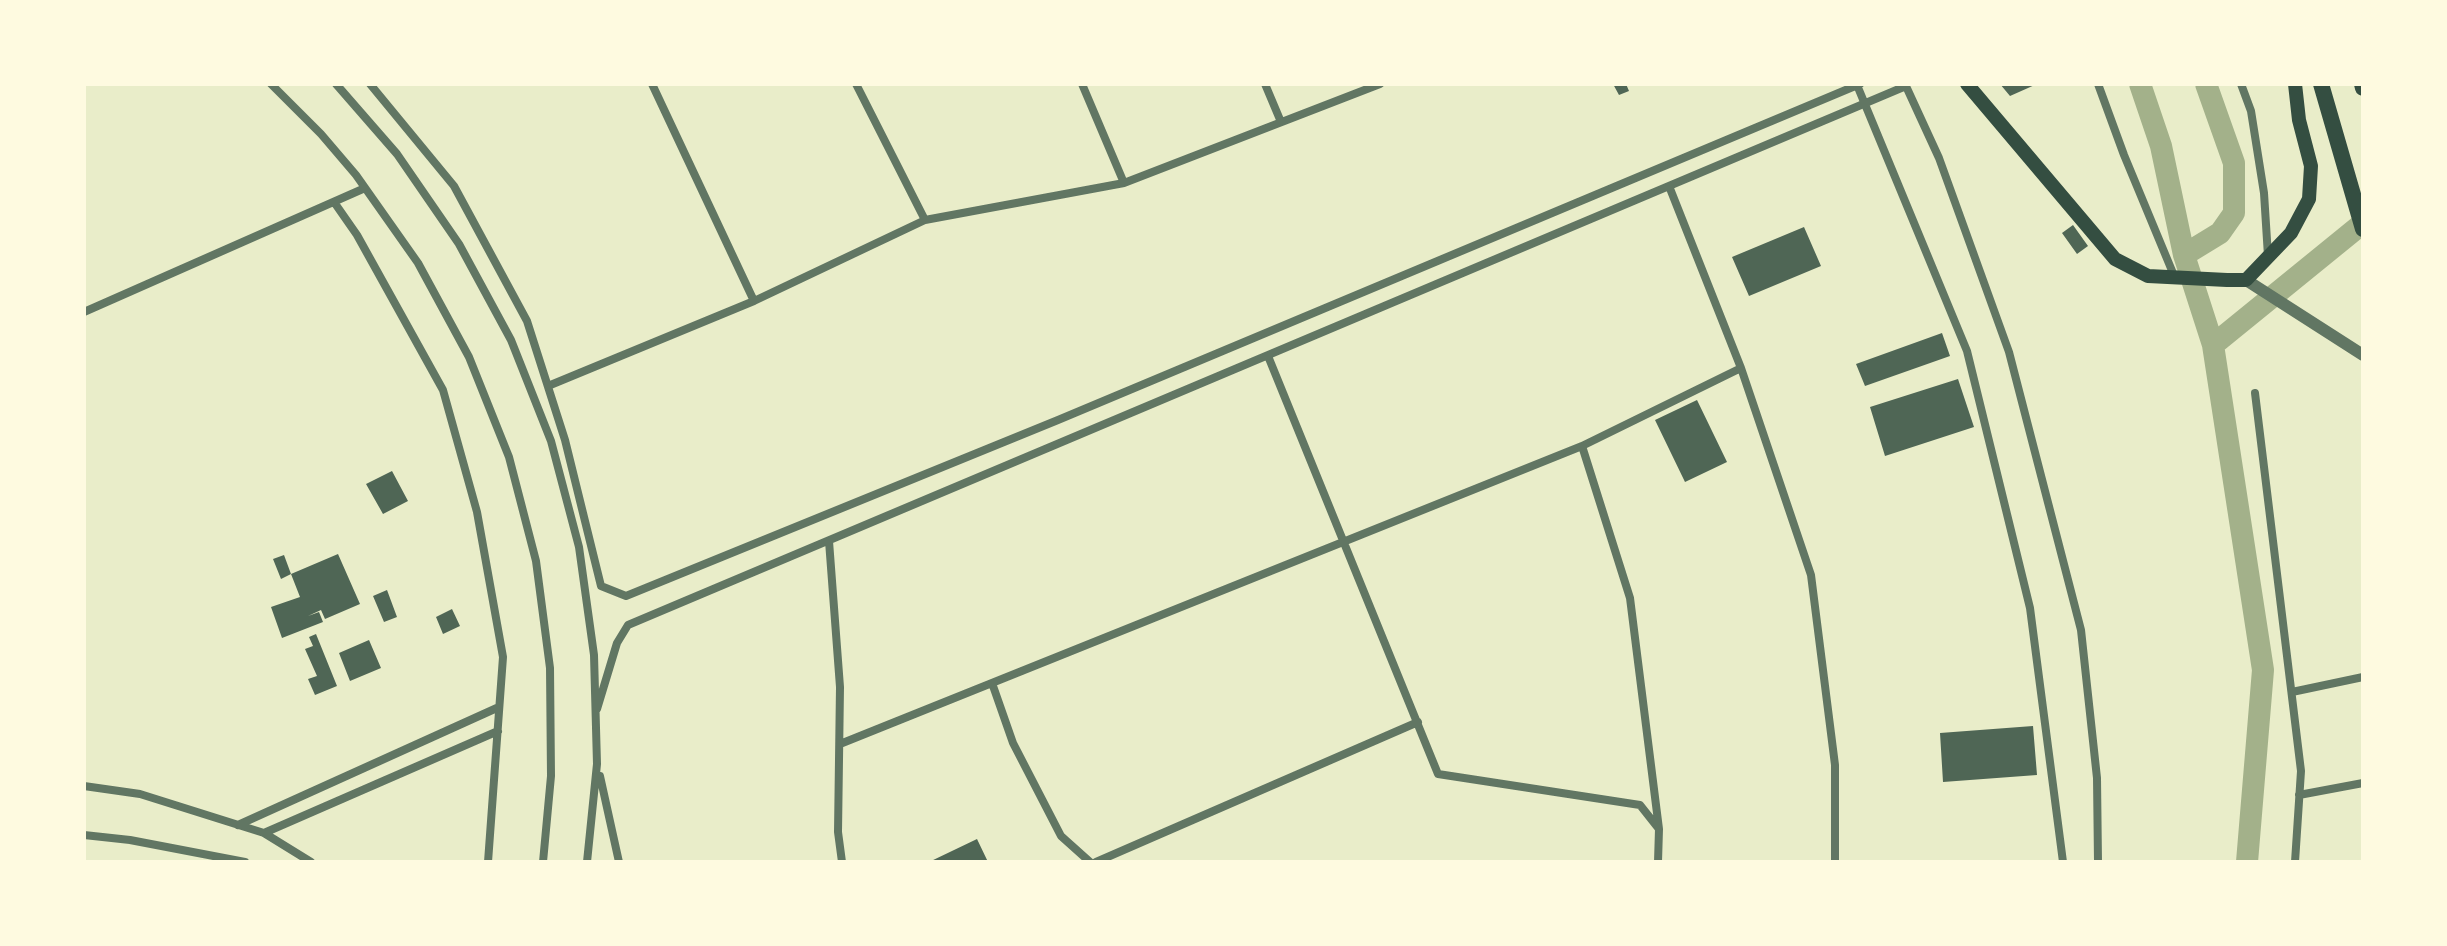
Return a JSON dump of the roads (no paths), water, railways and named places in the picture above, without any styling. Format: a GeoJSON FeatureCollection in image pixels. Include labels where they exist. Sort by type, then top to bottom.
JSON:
{"type":"FeatureCollection","features":[{"type":"Feature","properties":{"kind":"main road"},"geometry":{"type":"LineString","coordinates":[[1967,84],[2115,259],[2148,276],[2227,280],[2246,280],[2291,233],[2309,199],[2311,166],[2299,120],[2295,84]]}},
{"type":"Feature","properties":{"kind":"main road"},"geometry":{"type":"LineString","coordinates":[[2321,84],[2363,229]]}},
{"type":"Feature","properties":{"kind":"street"},"geometry":{"type":"LineString","coordinates":[[271,84],[321,134],[365,188],[418,263],[469,357],[509,457],[536,561],[550,668],[551,776],[543,862]]}},
{"type":"Feature","properties":{"kind":"street"},"geometry":{"type":"LineString","coordinates":[[336,84],[397,154],[452,232],[486,291],[532,390],[555,454],[579,547],[594,655],[597,764],[587,862]]}},
{"type":"Feature","properties":{"kind":"street"},"geometry":{"type":"LineString","coordinates":[[370,84],[454,186],[527,321],[569,453],[601,586],[626,596],[1043,426],[1858,84],[1967,351],[2030,608],[2063,862]]}},
{"type":"Feature","properties":{"kind":"street"},"geometry":{"type":"LineString","coordinates":[[652,84],[754,301]]}},
{"type":"Feature","properties":{"kind":"street"},"geometry":{"type":"LineString","coordinates":[[856,84],[925,220]]}},
{"type":"Feature","properties":{"kind":"street"},"geometry":{"type":"LineString","coordinates":[[1082,84],[1124,183]]}},
{"type":"Feature","properties":{"kind":"street"},"geometry":{"type":"LineString","coordinates":[[1265,84],[1281,122]]}},
{"type":"Feature","properties":{"kind":"street"},"geometry":{"type":"LineString","coordinates":[[548,386],[754,301],[925,220],[1124,183],[1380,84]]}},
{"type":"Feature","properties":{"kind":"street"},"geometry":{"type":"LineString","coordinates":[[2098,84],[2175,278]]}},
{"type":"Feature","properties":{"kind":"street"},"geometry":{"type":"LineString","coordinates":[[2241,84],[2251,111],[2264,193],[2268,257]]}},
{"type":"Feature","properties":{"kind":"street"},"geometry":{"type":"LineString","coordinates":[[597,709],[617,643],[628,625],[1906,85],[1939,158],[2009,352],[2081,630],[2097,778],[2098,862]]}},
{"type":"Feature","properties":{"kind":"street"},"geometry":{"type":"LineString","coordinates":[[1669,186],[1741,368],[1811,575],[1835,765],[1835,862]]}},
{"type":"Feature","properties":{"kind":"street"},"geometry":{"type":"LineString","coordinates":[[84,312],[365,188]]}},
{"type":"Feature","properties":{"kind":"street"},"geometry":{"type":"LineString","coordinates":[[334,202],[357,235],[443,390],[477,512],[503,657],[488,862]]}},
{"type":"Feature","properties":{"kind":"street"},"geometry":{"type":"LineString","coordinates":[[2246,280],[2363,355]]}},
{"type":"Feature","properties":{"kind":"street"},"geometry":{"type":"LineString","coordinates":[[1268,356],[1438,774],[1640,805],[1659,829]]}},
{"type":"Feature","properties":{"kind":"street"},"geometry":{"type":"LineString","coordinates":[[840,744],[1582,446],[1741,368]]}},
{"type":"Feature","properties":{"kind":"street"},"geometry":{"type":"LineString","coordinates":[[2255,393],[2301,771],[2295,862]]}},
{"type":"Feature","properties":{"kind":"street"},"geometry":{"type":"LineString","coordinates":[[1582,446],[1630,598],[1659,829],[1658,862]]}},
{"type":"Feature","properties":{"kind":"street"},"geometry":{"type":"LineString","coordinates":[[829,541],[840,687],[838,832],[842,862]]}},
{"type":"Feature","properties":{"kind":"street"},"geometry":{"type":"LineString","coordinates":[[2292,692],[2363,677]]}},
{"type":"Feature","properties":{"kind":"street"},"geometry":{"type":"LineString","coordinates":[[992,683],[1013,743],[1061,836],[1093,862],[1418,722]]}},
{"type":"Feature","properties":{"kind":"street"},"geometry":{"type":"LineString","coordinates":[[238,825],[499,707]]}},
{"type":"Feature","properties":{"kind":"street"},"geometry":{"type":"LineString","coordinates":[[264,833],[498,731]]}},
{"type":"Feature","properties":{"kind":"street"},"geometry":{"type":"LineString","coordinates":[[597,764],[619,862]]}},
{"type":"Feature","properties":{"kind":"street"},"geometry":{"type":"LineString","coordinates":[[2299,795],[2363,783]]}},
{"type":"Feature","properties":{"kind":"street"},"geometry":{"type":"LineString","coordinates":[[84,786],[140,794],[264,833],[311,862]]}},
{"type":"Feature","properties":{"kind":"street"},"geometry":{"type":"LineString","coordinates":[[84,835],[130,840],[245,862]]}},
{"type":"Feature","properties":{"kind":"waterway"},"geometry":{"type":"LineString","coordinates":[[2140,84],[2161,146],[2184,255],[2213,345],[2263,670],[2247,862]]}},
{"type":"Feature","properties":{"kind":"waterway"},"geometry":{"type":"LineString","coordinates":[[2184,255],[2220,233],[2234,213],[2234,163],[2206,84]]}},
{"type":"Feature","properties":{"kind":"waterway"},"geometry":{"type":"LineString","coordinates":[[2213,345],[2363,223]]}}]}
